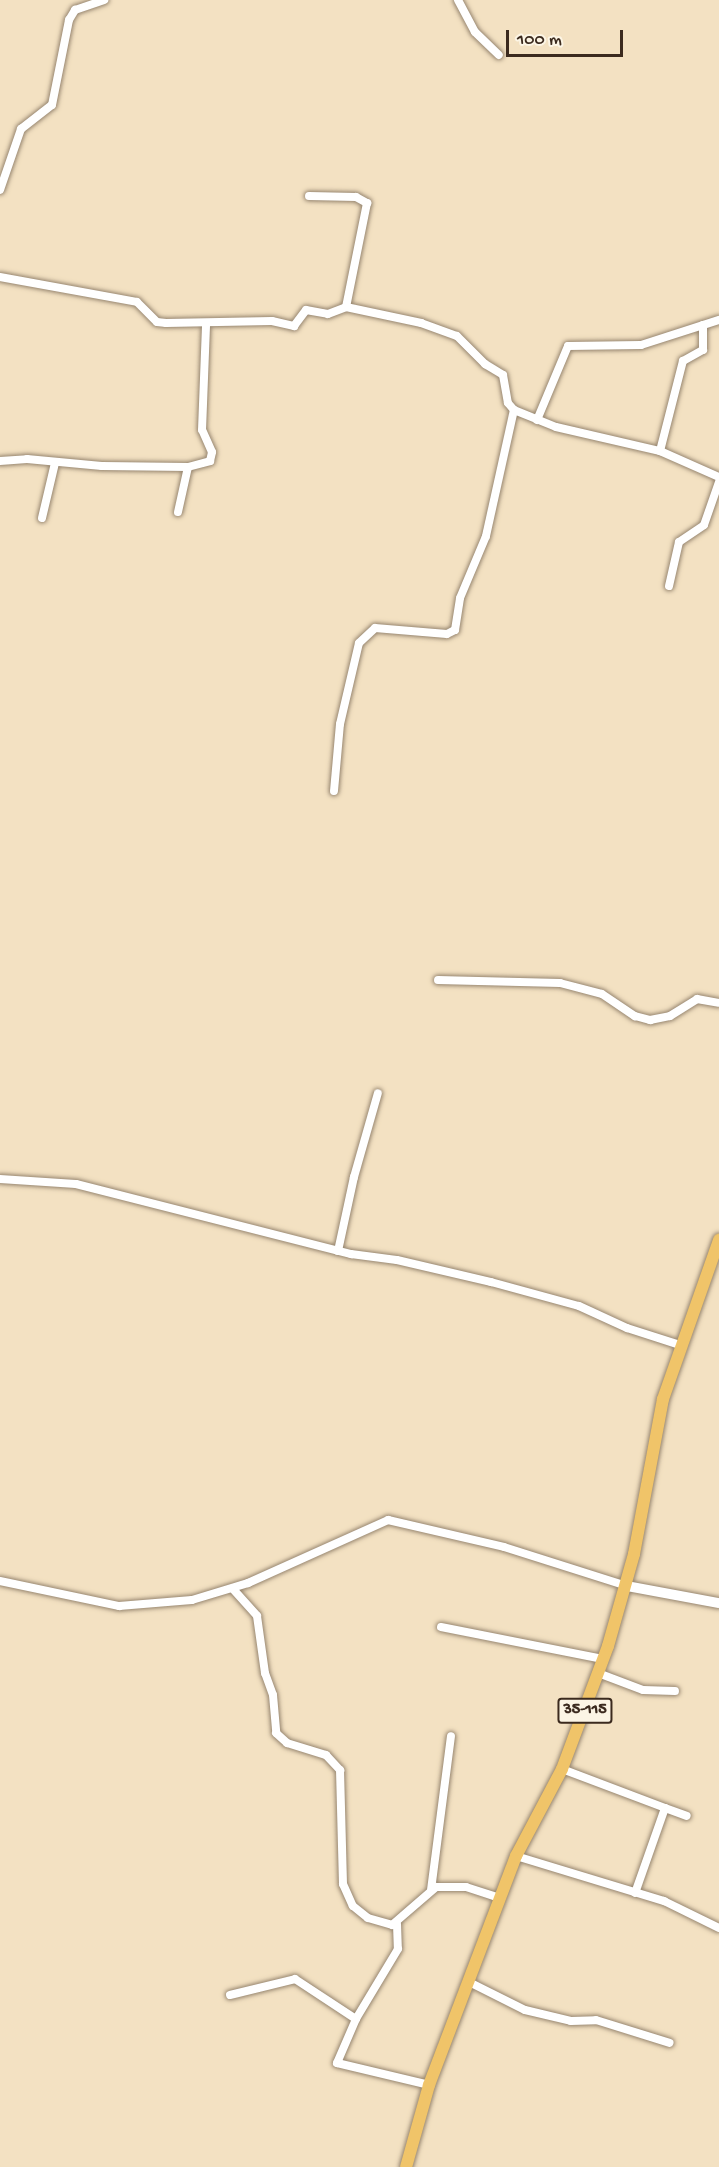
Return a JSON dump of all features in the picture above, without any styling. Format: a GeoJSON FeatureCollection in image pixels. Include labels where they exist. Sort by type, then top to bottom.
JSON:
{"type":"FeatureCollection","features":[{"type":"Feature","properties":{"kind":"main road","name":"35-115"},"geometry":{"type":"LineString","coordinates":[[406,2167],[429,2085],[471,1983],[516,1856],[562,1768],[603,1659],[627,1586],[655,1436],[680,1345],[719,1240]]}},
{"type":"Feature","properties":{"kind":"street"},"geometry":{"type":"LineString","coordinates":[[0,190],[14,140],[26,123],[52,105],[69,20],[75,10],[104,0]]}},
{"type":"Feature","properties":{"kind":"street"},"geometry":{"type":"LineString","coordinates":[[458,0],[475,32],[499,55]]}},
{"type":"Feature","properties":{"kind":"street"},"geometry":{"type":"LineString","coordinates":[[309,196],[356,197],[367,203],[346,307]]}},
{"type":"Feature","properties":{"kind":"street"},"geometry":{"type":"LineString","coordinates":[[0,277],[137,302],[157,322],[206,325],[236,321],[294,326],[306,310],[328,314],[346,307],[421,323],[457,336],[485,364],[503,375],[508,403],[514,410],[537,420],[660,451],[719,477]]}},
{"type":"Feature","properties":{"kind":"street"},"geometry":{"type":"LineString","coordinates":[[537,420],[568,346],[629,347],[719,320]]}},
{"type":"Feature","properties":{"kind":"street"},"geometry":{"type":"LineString","coordinates":[[0,461],[188,466],[207,463],[213,457],[202,430],[206,325]]}},
{"type":"Feature","properties":{"kind":"street"},"geometry":{"type":"LineString","coordinates":[[660,451],[683,361],[703,350],[703,325]]}},
{"type":"Feature","properties":{"kind":"street"},"geometry":{"type":"LineString","coordinates":[[334,791],[340,724],[359,643],[375,628],[447,634],[455,630],[460,598],[486,536],[514,410]]}},
{"type":"Feature","properties":{"kind":"street"},"geometry":{"type":"LineString","coordinates":[[42,518],[55,463]]}},
{"type":"Feature","properties":{"kind":"street"},"geometry":{"type":"LineString","coordinates":[[178,512],[188,466]]}},
{"type":"Feature","properties":{"kind":"street"},"geometry":{"type":"LineString","coordinates":[[669,586],[679,542],[704,525],[719,482]]}},
{"type":"Feature","properties":{"kind":"street"},"geometry":{"type":"LineString","coordinates":[[438,980],[566,984],[602,994],[630,1013],[651,1020],[670,1016],[697,999],[719,1003]]}},
{"type":"Feature","properties":{"kind":"street"},"geometry":{"type":"LineString","coordinates":[[338,1251],[354,1177],[378,1093]]}},
{"type":"Feature","properties":{"kind":"street"},"geometry":{"type":"LineString","coordinates":[[0,1179],[76,1184],[338,1251],[414,1263],[568,1303],[680,1345]]}},
{"type":"Feature","properties":{"kind":"street"},"geometry":{"type":"LineString","coordinates":[[0,1581],[129,1606],[192,1600],[233,1589],[388,1520],[504,1547],[627,1586],[719,1603]]}},
{"type":"Feature","properties":{"kind":"street"},"geometry":{"type":"LineString","coordinates":[[233,1589],[257,1616],[265,1672],[273,1695],[276,1733],[287,1743],[333,1759],[340,1770],[343,1876],[347,1896],[368,1918],[397,1924]]}},
{"type":"Feature","properties":{"kind":"street"},"geometry":{"type":"LineString","coordinates":[[441,1627],[603,1659]]}},
{"type":"Feature","properties":{"kind":"street"},"geometry":{"type":"LineString","coordinates":[[598,1673],[643,1690],[675,1691]]}},
{"type":"Feature","properties":{"kind":"street"},"geometry":{"type":"LineString","coordinates":[[431,1890],[451,1736]]}},
{"type":"Feature","properties":{"kind":"street"},"geometry":{"type":"LineString","coordinates":[[562,1768],[687,1815]]}},
{"type":"Feature","properties":{"kind":"street"},"geometry":{"type":"LineString","coordinates":[[635,1893],[665,1808]]}},
{"type":"Feature","properties":{"kind":"street"},"geometry":{"type":"LineString","coordinates":[[516,1856],[680,1907],[719,1928]]}},
{"type":"Feature","properties":{"kind":"street"},"geometry":{"type":"LineString","coordinates":[[429,2085],[339,2066],[338,2060],[356,2019],[398,1949],[397,1924],[431,1890],[453,1886],[500,1898]]}},
{"type":"Feature","properties":{"kind":"street"},"geometry":{"type":"LineString","coordinates":[[230,1995],[295,1979],[356,2019]]}},
{"type":"Feature","properties":{"kind":"street"},"geometry":{"type":"LineString","coordinates":[[471,1983],[525,2010],[571,2021],[596,2020],[670,2043]]}}]}
